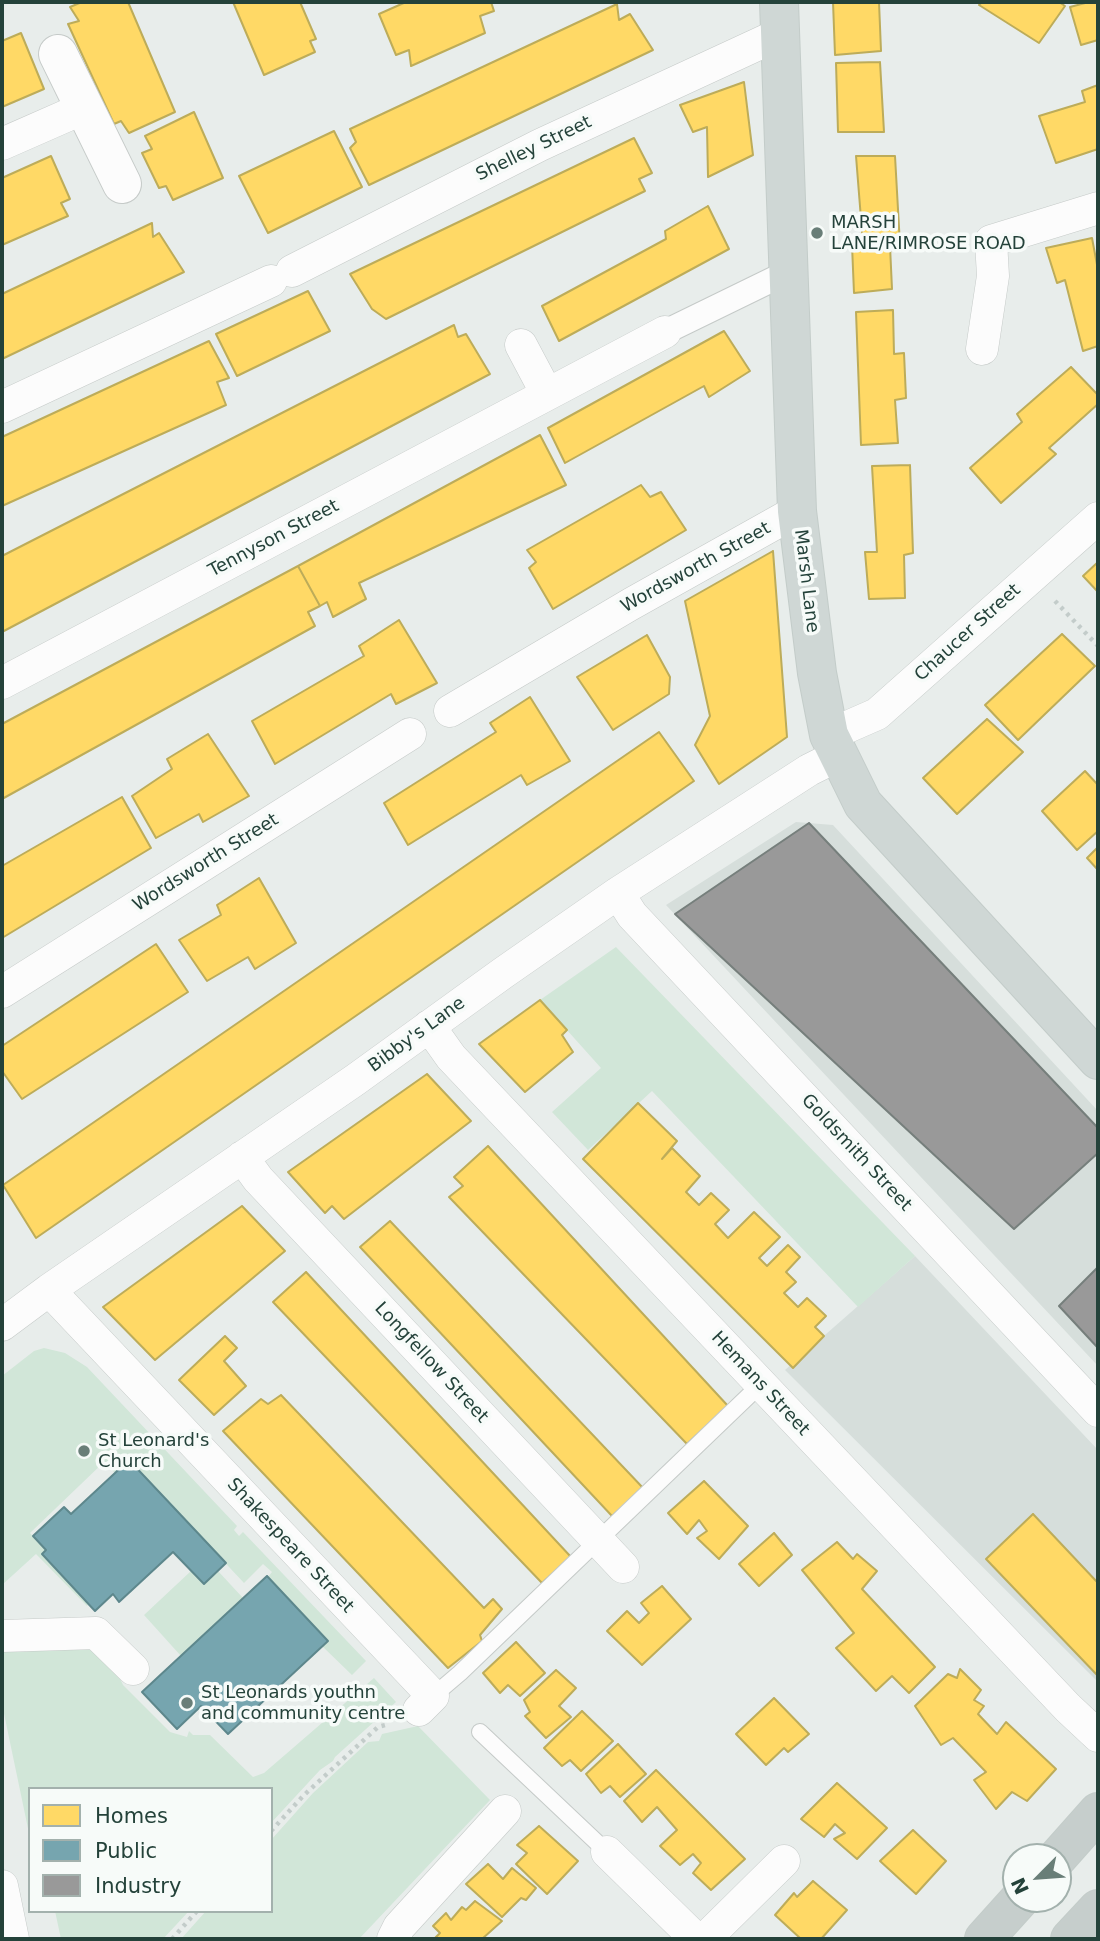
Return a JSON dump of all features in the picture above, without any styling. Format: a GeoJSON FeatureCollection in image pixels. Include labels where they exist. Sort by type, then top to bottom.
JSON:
{"type":"FeatureCollection","features":[{"type":"Feature","properties":{"kind":"highway"},"geometry":{"type":"LineString","coordinates":[[1070,1843],[1098,1812]]}},
{"type":"Feature","properties":{"kind":"highway"},"geometry":{"type":"LineString","coordinates":[[1070,1939],[1098,1909]]}},
{"type":"Feature","properties":{"kind":"highway"},"geometry":{"type":"LineString","coordinates":[[984,1939],[1007,1913]]}},
{"type":"Feature","properties":{"kind":"main road","name":"Marsh Lane"},"geometry":{"type":"LineString","coordinates":[[780,18],[797,511],[817,673],[834,745],[863,804],[1098,1060]]}},
{"type":"Feature","properties":{"kind":"street","name":"Shelley Street"},"geometry":{"type":"LineString","coordinates":[[2,407],[281,276],[540,145],[780,18]]}},
{"type":"Feature","properties":{"kind":"street"},"geometry":{"type":"LineString","coordinates":[[58,54],[122,184]]}},
{"type":"Feature","properties":{"kind":"street"},"geometry":{"type":"LineString","coordinates":[[2,144],[83,108]]}},
{"type":"Feature","properties":{"kind":"street"},"geometry":{"type":"LineString","coordinates":[[982,349],[993,276],[991,242],[1098,208]]}},
{"type":"Feature","properties":{"kind":"street"},"geometry":{"type":"LineString","coordinates":[[665,332],[788,272]]}},
{"type":"Feature","properties":{"kind":"street","name":"Tennyson Street"},"geometry":{"type":"LineString","coordinates":[[2,683],[665,332]]}},
{"type":"Feature","properties":{"kind":"street"},"geometry":{"type":"LineString","coordinates":[[521,345],[547,394]]}},
{"type":"Feature","properties":{"kind":"street","name":"Wordsworth Street"},"geometry":{"type":"LineString","coordinates":[[450,711],[631,604],[797,511]]}},
{"type":"Feature","properties":{"kind":"street","name":"Chaucer Street"},"geometry":{"type":"LineString","coordinates":[[834,745],[877,714],[1098,519]]}},
{"type":"Feature","properties":{"kind":"street","name":"Wordsworth Street"},"geometry":{"type":"LineString","coordinates":[[2,992],[410,734]]}},
{"type":"Feature","properties":{"kind":"street","name":"Bibby's Lane"},"geometry":{"type":"LineString","coordinates":[[2,1325],[618,893],[809,770],[834,745]]}},
{"type":"Feature","properties":{"kind":"street","name":"Goldsmith Street"},"geometry":{"type":"LineString","coordinates":[[618,893],[632,915],[1098,1411]]}},
{"type":"Feature","properties":{"kind":"street","name":"Hemans Street"},"geometry":{"type":"LineString","coordinates":[[429,1026],[451,1057],[1068,1709],[1098,1736]]}},
{"type":"Feature","properties":{"kind":"street","name":"Longfellow Street"},"geometry":{"type":"LineString","coordinates":[[242,1157],[258,1179],[623,1567]]}},
{"type":"Feature","properties":{"kind":"street","name":"Shakespeare Street"},"geometry":{"type":"LineString","coordinates":[[49,1290],[417,1709]]}},
{"type":"Feature","properties":{"kind":"street"},"geometry":{"type":"LineString","coordinates":[[2,1636],[96,1633],[132,1669]]}},
{"type":"Feature","properties":{"kind":"street"},"geometry":{"type":"LineString","coordinates":[[393,1939],[399,1927],[505,1811]]}},
{"type":"Feature","properties":{"kind":"street"},"geometry":{"type":"LineString","coordinates":[[607,1852],[696,1939]]}},
{"type":"Feature","properties":{"kind":"street"},"geometry":{"type":"LineString","coordinates":[[705,1939],[785,1861]]}},
{"type":"Feature","properties":{"kind":"street"},"geometry":{"type":"LineString","coordinates":[[3,1901],[13,1939]]}},
{"type":"Feature","properties":{"kind":"lane"},"geometry":{"type":"LineString","coordinates":[[417,1709],[460,1673],[761,1384]]}},
{"type":"Feature","properties":{"kind":"lane"},"geometry":{"type":"LineString","coordinates":[[480,1732],[607,1852]]}},
{"type":"Feature","properties":{"kind":"path"},"geometry":{"type":"LineString","coordinates":[[1032,577],[1098,646]]}},
{"type":"Feature","properties":{"kind":"path"},"geometry":{"type":"LineString","coordinates":[[273,1829],[304,1796],[379,1727],[417,1709]]}},
{"type":"Feature","properties":{"kind":"path"},"geometry":{"type":"LineString","coordinates":[[172,1939],[195,1913]]}},
{"type":"Feature","properties":{"kind":"shaded area"},"geometry":{"type":"Polygon","coordinates":[[[796,822],[833,825],[1098,1111],[1098,1366],[666,905],[796,822]]]}},
{"type":"Feature","properties":{"kind":"shaded area"},"geometry":{"type":"Polygon","coordinates":[[[915,1256],[1098,1450],[1098,1682],[785,1370],[915,1256]]]}},
{"type":"Feature","properties":{"kind":"green space"},"geometry":{"type":"Polygon","coordinates":[[[616,947],[915,1256],[858,1307],[652,1091],[588,1150],[552,1112],[601,1068],[540,1000],[616,947]]]}},
{"type":"Feature","properties":{"kind":"green space"},"geometry":{"type":"Polygon","coordinates":[[[44,1348],[65,1353],[87,1367],[237,1526],[234,1530],[239,1536],[243,1532],[366,1661],[352,1675],[322,1646],[327,1641],[268,1577],[272,1572],[263,1564],[244,1583],[129,1460],[115,1473],[104,1462],[30,1533],[46,1550],[42,1554],[87,1606],[36,1554],[2,1585],[2,1376],[34,1351],[44,1348]]]}},
{"type":"Feature","properties":{"kind":"green space"},"geometry":{"type":"Polygon","coordinates":[[[191,1571],[204,1584],[218,1571],[243,1598],[181,1656],[144,1615],[191,1571]]]}},
{"type":"Feature","properties":{"kind":"green space"},"geometry":{"type":"Polygon","coordinates":[[[91,1644],[117,1672],[123,1685],[170,1732],[187,1737],[189,1731],[193,1735],[210,1735],[253,1777],[264,1773],[374,1678],[396,1702],[320,1770],[273,1821],[273,1787],[28,1787],[28,1828],[2,1704],[2,1645],[91,1644]]]}},
{"type":"Feature","properties":{"kind":"green space"},"geometry":{"type":"Polygon","coordinates":[[[418,1726],[490,1800],[359,1939],[181,1939],[204,1913],[273,1913],[273,1838],[313,1793],[368,1742],[379,1741],[382,1734],[418,1726]]]}},
{"type":"Feature","properties":{"kind":"green space"},"geometry":{"type":"Polygon","coordinates":[[[55,1913],[187,1913],[163,1939],[61,1939],[55,1913]]]}},
{"type":"Feature","properties":{"kind":"building: Homes"},"geometry":{"type":"Polygon","coordinates":[[[82,2],[128,2],[175,112],[129,133],[121,121],[114,124],[68,24],[79,21],[70,7],[82,2]]]}},
{"type":"Feature","properties":{"kind":"building: Homes"},"geometry":{"type":"Polygon","coordinates":[[[233,2],[300,2],[316,39],[310,41],[315,52],[264,75],[233,2]]]}},
{"type":"Feature","properties":{"kind":"building: Homes"},"geometry":{"type":"Polygon","coordinates":[[[406,2],[491,2],[494,11],[480,16],[485,33],[411,66],[409,50],[396,55],[379,14],[406,2]]]}},
{"type":"Feature","properties":{"kind":"building: Homes"},"geometry":{"type":"Polygon","coordinates":[[[833,2],[879,2],[881,51],[835,55],[833,2]]]}},
{"type":"Feature","properties":{"kind":"building: Homes"},"geometry":{"type":"Polygon","coordinates":[[[982,2],[1059,2],[1065,6],[1039,43],[979,5],[982,2]]]}},
{"type":"Feature","properties":{"kind":"building: Homes"},"geometry":{"type":"Polygon","coordinates":[[[1098,2],[1098,40],[1081,45],[1070,7],[1098,2]]]}},
{"type":"Feature","properties":{"kind":"building: Homes"},"geometry":{"type":"Polygon","coordinates":[[[617,4],[619,20],[630,14],[653,50],[369,185],[350,148],[356,142],[350,129],[617,4]]]}},
{"type":"Feature","properties":{"kind":"building: Homes"},"geometry":{"type":"Polygon","coordinates":[[[21,33],[44,89],[2,107],[2,41],[21,33]]]}},
{"type":"Feature","properties":{"kind":"building: Homes"},"geometry":{"type":"Polygon","coordinates":[[[880,62],[884,132],[838,132],[836,63],[880,62]]]}},
{"type":"Feature","properties":{"kind":"building: Homes"},"geometry":{"type":"Polygon","coordinates":[[[744,82],[753,155],[708,177],[707,127],[693,132],[680,105],[744,82]]]}},
{"type":"Feature","properties":{"kind":"building: Homes"},"geometry":{"type":"Polygon","coordinates":[[[1098,85],[1098,149],[1056,163],[1039,116],[1085,102],[1082,91],[1098,85]]]}},
{"type":"Feature","properties":{"kind":"building: Homes"},"geometry":{"type":"Polygon","coordinates":[[[194,112],[223,178],[173,200],[166,186],[159,188],[142,153],[152,149],[145,136],[194,112]]]}},
{"type":"Feature","properties":{"kind":"building: Homes"},"geometry":{"type":"Polygon","coordinates":[[[334,131],[362,187],[268,233],[239,176],[334,131]]]}},
{"type":"Feature","properties":{"kind":"building: Homes"},"geometry":{"type":"Polygon","coordinates":[[[634,138],[652,173],[639,179],[645,191],[386,319],[372,309],[350,274],[634,138]]]}},
{"type":"Feature","properties":{"kind":"building: Homes"},"geometry":{"type":"Polygon","coordinates":[[[51,156],[70,199],[61,203],[68,216],[2,245],[2,178],[51,156]]]}},
{"type":"Feature","properties":{"kind":"building: Homes"},"geometry":{"type":"Polygon","coordinates":[[[856,156],[895,156],[900,245],[890,246],[892,289],[854,293],[852,245],[863,244],[856,156]]]}},
{"type":"Feature","properties":{"kind":"building: Homes"},"geometry":{"type":"Polygon","coordinates":[[[708,206],[729,249],[559,341],[542,306],[666,239],[665,231],[708,206]]]}},
{"type":"Feature","properties":{"kind":"building: Homes"},"geometry":{"type":"Polygon","coordinates":[[[152,223],[153,237],[159,233],[184,272],[2,359],[2,294],[152,223]]]}},
{"type":"Feature","properties":{"kind":"building: Homes"},"geometry":{"type":"Polygon","coordinates":[[[1092,238],[1098,270],[1098,346],[1083,351],[1065,280],[1057,283],[1046,248],[1092,238]]]}},
{"type":"Feature","properties":{"kind":"building: Homes"},"geometry":{"type":"Polygon","coordinates":[[[308,291],[330,331],[237,376],[216,334],[308,291]]]}},
{"type":"Feature","properties":{"kind":"building: Homes"},"geometry":{"type":"Polygon","coordinates":[[[893,310],[894,354],[904,353],[906,398],[895,400],[898,443],[861,445],[856,312],[893,310]]]}},
{"type":"Feature","properties":{"kind":"building: Homes"},"geometry":{"type":"Polygon","coordinates":[[[454,325],[458,337],[466,334],[490,374],[2,632],[2,556],[454,325]]]}},
{"type":"Feature","properties":{"kind":"building: Homes"},"geometry":{"type":"Polygon","coordinates":[[[724,331],[750,371],[709,397],[704,386],[565,463],[548,428],[724,331]]]}},
{"type":"Feature","properties":{"kind":"building: Homes"},"geometry":{"type":"Polygon","coordinates":[[[209,341],[229,378],[217,382],[226,405],[2,506],[2,437],[209,341]]]}},
{"type":"Feature","properties":{"kind":"building: Homes"},"geometry":{"type":"Polygon","coordinates":[[[1071,367],[1098,395],[1098,404],[1049,448],[1056,454],[1001,503],[970,468],[1022,422],[1017,414],[1071,367]]]}},
{"type":"Feature","properties":{"kind":"building: Homes"},"geometry":{"type":"Polygon","coordinates":[[[540,435],[566,485],[359,583],[366,599],[333,617],[327,602],[320,606],[298,566],[540,435]]]}},
{"type":"Feature","properties":{"kind":"building: Homes"},"geometry":{"type":"Polygon","coordinates":[[[910,465],[913,553],[904,555],[905,598],[869,599],[865,552],[877,552],[872,466],[910,465]]]}},
{"type":"Feature","properties":{"kind":"building: Homes"},"geometry":{"type":"Polygon","coordinates":[[[641,485],[650,497],[661,492],[686,530],[553,609],[529,568],[536,562],[527,550],[641,485]]]}},
{"type":"Feature","properties":{"kind":"building: Homes"},"geometry":{"type":"Polygon","coordinates":[[[773,551],[787,737],[719,784],[695,745],[710,716],[685,601],[773,551]]]}},
{"type":"Feature","properties":{"kind":"building: Homes"},"geometry":{"type":"Polygon","coordinates":[[[1098,562],[1098,592],[1083,576],[1098,562]]]}},
{"type":"Feature","properties":{"kind":"building: Homes"},"geometry":{"type":"Polygon","coordinates":[[[298,566],[320,606],[308,612],[315,626],[2,799],[2,724],[298,566]]]}},
{"type":"Feature","properties":{"kind":"building: Homes"},"geometry":{"type":"Polygon","coordinates":[[[399,620],[437,683],[396,704],[391,694],[275,764],[252,721],[364,656],[359,646],[399,620]]]}},
{"type":"Feature","properties":{"kind":"building: Homes"},"geometry":{"type":"Polygon","coordinates":[[[1062,634],[1095,666],[1018,740],[985,705],[1062,634]]]}},
{"type":"Feature","properties":{"kind":"building: Homes"},"geometry":{"type":"Polygon","coordinates":[[[647,635],[670,677],[669,694],[613,730],[577,677],[647,635]]]}},
{"type":"Feature","properties":{"kind":"building: Homes"},"geometry":{"type":"Polygon","coordinates":[[[530,697],[570,761],[527,785],[521,775],[408,845],[384,803],[496,732],[490,723],[530,697]]]}},
{"type":"Feature","properties":{"kind":"building: Homes"},"geometry":{"type":"Polygon","coordinates":[[[987,719],[1023,752],[957,814],[923,778],[987,719]]]}},
{"type":"Feature","properties":{"kind":"building: Homes"},"geometry":{"type":"Polygon","coordinates":[[[659,732],[694,781],[36,1238],[3,1185],[659,732]]]}},
{"type":"Feature","properties":{"kind":"building: Homes"},"geometry":{"type":"Polygon","coordinates":[[[208,734],[249,796],[203,822],[199,814],[156,838],[132,796],[172,769],[167,759],[208,734]]]}},
{"type":"Feature","properties":{"kind":"building: Homes"},"geometry":{"type":"Polygon","coordinates":[[[1085,771],[1098,785],[1098,831],[1077,850],[1042,811],[1085,771]]]}},
{"type":"Feature","properties":{"kind":"building: Homes"},"geometry":{"type":"Polygon","coordinates":[[[122,797],[151,848],[2,938],[2,866],[122,797]]]}},
{"type":"Feature","properties":{"kind":"building: Homes"},"geometry":{"type":"Polygon","coordinates":[[[1098,847],[1098,870],[1087,858],[1098,847]]]}},
{"type":"Feature","properties":{"kind":"building: Homes"},"geometry":{"type":"Polygon","coordinates":[[[259,878],[296,943],[255,969],[248,957],[207,981],[179,940],[221,915],[217,905],[259,878]]]}},
{"type":"Feature","properties":{"kind":"building: Homes"},"geometry":{"type":"Polygon","coordinates":[[[156,944],[188,992],[22,1099],[2,1071],[2,1046],[156,944]]]}},
{"type":"Feature","properties":{"kind":"building: Homes"},"geometry":{"type":"Polygon","coordinates":[[[540,1000],[567,1030],[562,1035],[573,1052],[525,1092],[479,1044],[540,1000]]]}},
{"type":"Feature","properties":{"kind":"building: Homes"},"geometry":{"type":"Polygon","coordinates":[[[427,1074],[471,1121],[344,1219],[332,1206],[325,1213],[288,1172],[427,1074]]]}},
{"type":"Feature","properties":{"kind":"building: Homes"},"geometry":{"type":"Polygon","coordinates":[[[638,1103],[677,1141],[662,1159],[672,1148],[700,1176],[686,1192],[699,1205],[711,1193],[729,1210],[715,1224],[728,1238],[754,1212],[780,1237],[759,1258],[767,1266],[788,1245],[800,1257],[786,1272],[796,1282],[784,1293],[798,1307],[807,1298],[826,1316],[815,1327],[824,1336],[793,1368],[583,1159],[638,1103]]]}},
{"type":"Feature","properties":{"kind":"building: Homes"},"geometry":{"type":"Polygon","coordinates":[[[488,1146],[728,1406],[687,1444],[449,1197],[463,1186],[454,1177],[488,1146]]]}},
{"type":"Feature","properties":{"kind":"building: Homes"},"geometry":{"type":"Polygon","coordinates":[[[242,1206],[285,1251],[155,1360],[103,1307],[242,1206]]]}},
{"type":"Feature","properties":{"kind":"building: Homes"},"geometry":{"type":"Polygon","coordinates":[[[390,1221],[644,1489],[612,1516],[360,1247],[390,1221]]]}},
{"type":"Feature","properties":{"kind":"building: Homes"},"geometry":{"type":"Polygon","coordinates":[[[306,1272],[571,1557],[542,1583],[273,1302],[306,1272]]]}},
{"type":"Feature","properties":{"kind":"building: Homes"},"geometry":{"type":"Polygon","coordinates":[[[225,1336],[237,1348],[224,1361],[246,1386],[214,1415],[179,1380],[225,1336]]]}},
{"type":"Feature","properties":{"kind":"building: Homes"},"geometry":{"type":"Polygon","coordinates":[[[281,1395],[484,1608],[493,1599],[502,1609],[480,1635],[482,1641],[448,1668],[223,1431],[261,1399],[268,1404],[281,1395]]]}},
{"type":"Feature","properties":{"kind":"building: Homes"},"geometry":{"type":"Polygon","coordinates":[[[704,1481],[748,1526],[719,1559],[697,1538],[707,1531],[699,1520],[687,1534],[668,1513],[704,1481]]]}},
{"type":"Feature","properties":{"kind":"building: Homes"},"geometry":{"type":"Polygon","coordinates":[[[1033,1514],[1098,1583],[1098,1676],[986,1559],[1033,1514]]]}},
{"type":"Feature","properties":{"kind":"building: Homes"},"geometry":{"type":"Polygon","coordinates":[[[774,1533],[792,1555],[759,1586],[739,1564],[774,1533]]]}},
{"type":"Feature","properties":{"kind":"building: Homes"},"geometry":{"type":"Polygon","coordinates":[[[837,1542],[853,1559],[857,1554],[877,1571],[862,1589],[935,1667],[909,1693],[892,1676],[876,1691],[836,1648],[854,1633],[802,1570],[837,1542]]]}},
{"type":"Feature","properties":{"kind":"building: Homes"},"geometry":{"type":"Polygon","coordinates":[[[662,1586],[691,1619],[642,1665],[607,1631],[627,1611],[639,1623],[649,1613],[641,1603],[662,1586]]]}},
{"type":"Feature","properties":{"kind":"building: Homes"},"geometry":{"type":"Polygon","coordinates":[[[516,1642],[545,1673],[520,1696],[508,1685],[500,1693],[483,1673],[516,1642]]]}},
{"type":"Feature","properties":{"kind":"building: Homes"},"geometry":{"type":"Polygon","coordinates":[[[960,1669],[981,1690],[974,1700],[984,1706],[978,1714],[997,1734],[1006,1722],[1056,1769],[1027,1801],[1012,1792],[996,1809],[974,1780],[986,1772],[953,1738],[941,1745],[915,1706],[948,1674],[957,1678],[960,1669]]]}},
{"type":"Feature","properties":{"kind":"building: Homes"},"geometry":{"type":"Polygon","coordinates":[[[556,1670],[576,1688],[559,1706],[571,1717],[546,1738],[525,1716],[530,1712],[524,1700],[556,1670]]]}},
{"type":"Feature","properties":{"kind":"building: Homes"},"geometry":{"type":"Polygon","coordinates":[[[774,1698],[809,1734],[788,1752],[784,1748],[766,1765],[736,1734],[774,1698]]]}},
{"type":"Feature","properties":{"kind":"building: Homes"},"geometry":{"type":"Polygon","coordinates":[[[582,1711],[613,1741],[581,1771],[570,1760],[562,1766],[544,1748],[582,1711]]]}},
{"type":"Feature","properties":{"kind":"building: Homes"},"geometry":{"type":"Polygon","coordinates":[[[618,1744],[646,1774],[620,1797],[610,1786],[601,1793],[586,1774],[618,1744]]]}},
{"type":"Feature","properties":{"kind":"building: Homes"},"geometry":{"type":"Polygon","coordinates":[[[656,1770],[745,1859],[711,1890],[693,1873],[701,1863],[693,1854],[680,1865],[660,1846],[677,1830],[657,1807],[642,1822],[624,1801],[656,1770]]]}},
{"type":"Feature","properties":{"kind":"building: Homes"},"geometry":{"type":"Polygon","coordinates":[[[837,1783],[887,1828],[857,1859],[834,1839],[845,1833],[835,1824],[824,1837],[801,1819],[837,1783]]]}},
{"type":"Feature","properties":{"kind":"building: Homes"},"geometry":{"type":"Polygon","coordinates":[[[539,1826],[578,1861],[547,1894],[516,1864],[527,1853],[517,1845],[539,1826]]]}},
{"type":"Feature","properties":{"kind":"building: Homes"},"geometry":{"type":"Polygon","coordinates":[[[913,1830],[946,1861],[916,1894],[880,1861],[913,1830]]]}},
{"type":"Feature","properties":{"kind":"building: Homes"},"geometry":{"type":"Polygon","coordinates":[[[488,1864],[503,1879],[512,1868],[536,1888],[526,1900],[521,1898],[502,1917],[466,1884],[488,1864]]]}},
{"type":"Feature","properties":{"kind":"building: Homes"},"geometry":{"type":"Polygon","coordinates":[[[813,1881],[847,1910],[821,1939],[801,1939],[775,1915],[794,1893],[797,1897],[813,1881]]]}},
{"type":"Feature","properties":{"kind":"building: Homes"},"geometry":{"type":"Polygon","coordinates":[[[475,1901],[502,1921],[482,1939],[434,1939],[440,1933],[433,1926],[446,1913],[451,1920],[462,1907],[466,1910],[475,1901]]]}},
{"type":"Feature","properties":{"kind":"building: Public"},"geometry":{"type":"Polygon","coordinates":[[[129,1460],[226,1563],[204,1584],[173,1552],[119,1602],[113,1594],[95,1611],[42,1554],[46,1550],[33,1536],[64,1507],[71,1514],[129,1460]]]}},
{"type":"Feature","properties":{"kind":"building: Public"},"geometry":{"type":"Polygon","coordinates":[[[267,1576],[328,1641],[228,1734],[201,1706],[177,1729],[142,1692],[267,1576]]]}},
{"type":"Feature","properties":{"kind":"building: Industry"},"geometry":{"type":"Polygon","coordinates":[[[809,823],[1098,1128],[1098,1153],[1014,1229],[675,914],[809,823]]]}},
{"type":"Feature","properties":{"kind":"building: Industry"},"geometry":{"type":"Polygon","coordinates":[[[1098,1267],[1098,1348],[1059,1306],[1098,1267]]]}},
{"type":"Feature","properties":{"kind":"place","name":"MARSH LANE/RIMROSE ROAD"},"geometry":{"type":"Point","coordinates":[817,233]}},
{"type":"Feature","properties":{"kind":"place","name":"St Leonard's Church"},"geometry":{"type":"Point","coordinates":[84,1451]}},
{"type":"Feature","properties":{"kind":"place","name":"St Leonards youthn and community centre"},"geometry":{"type":"Point","coordinates":[187,1703]}}]}
